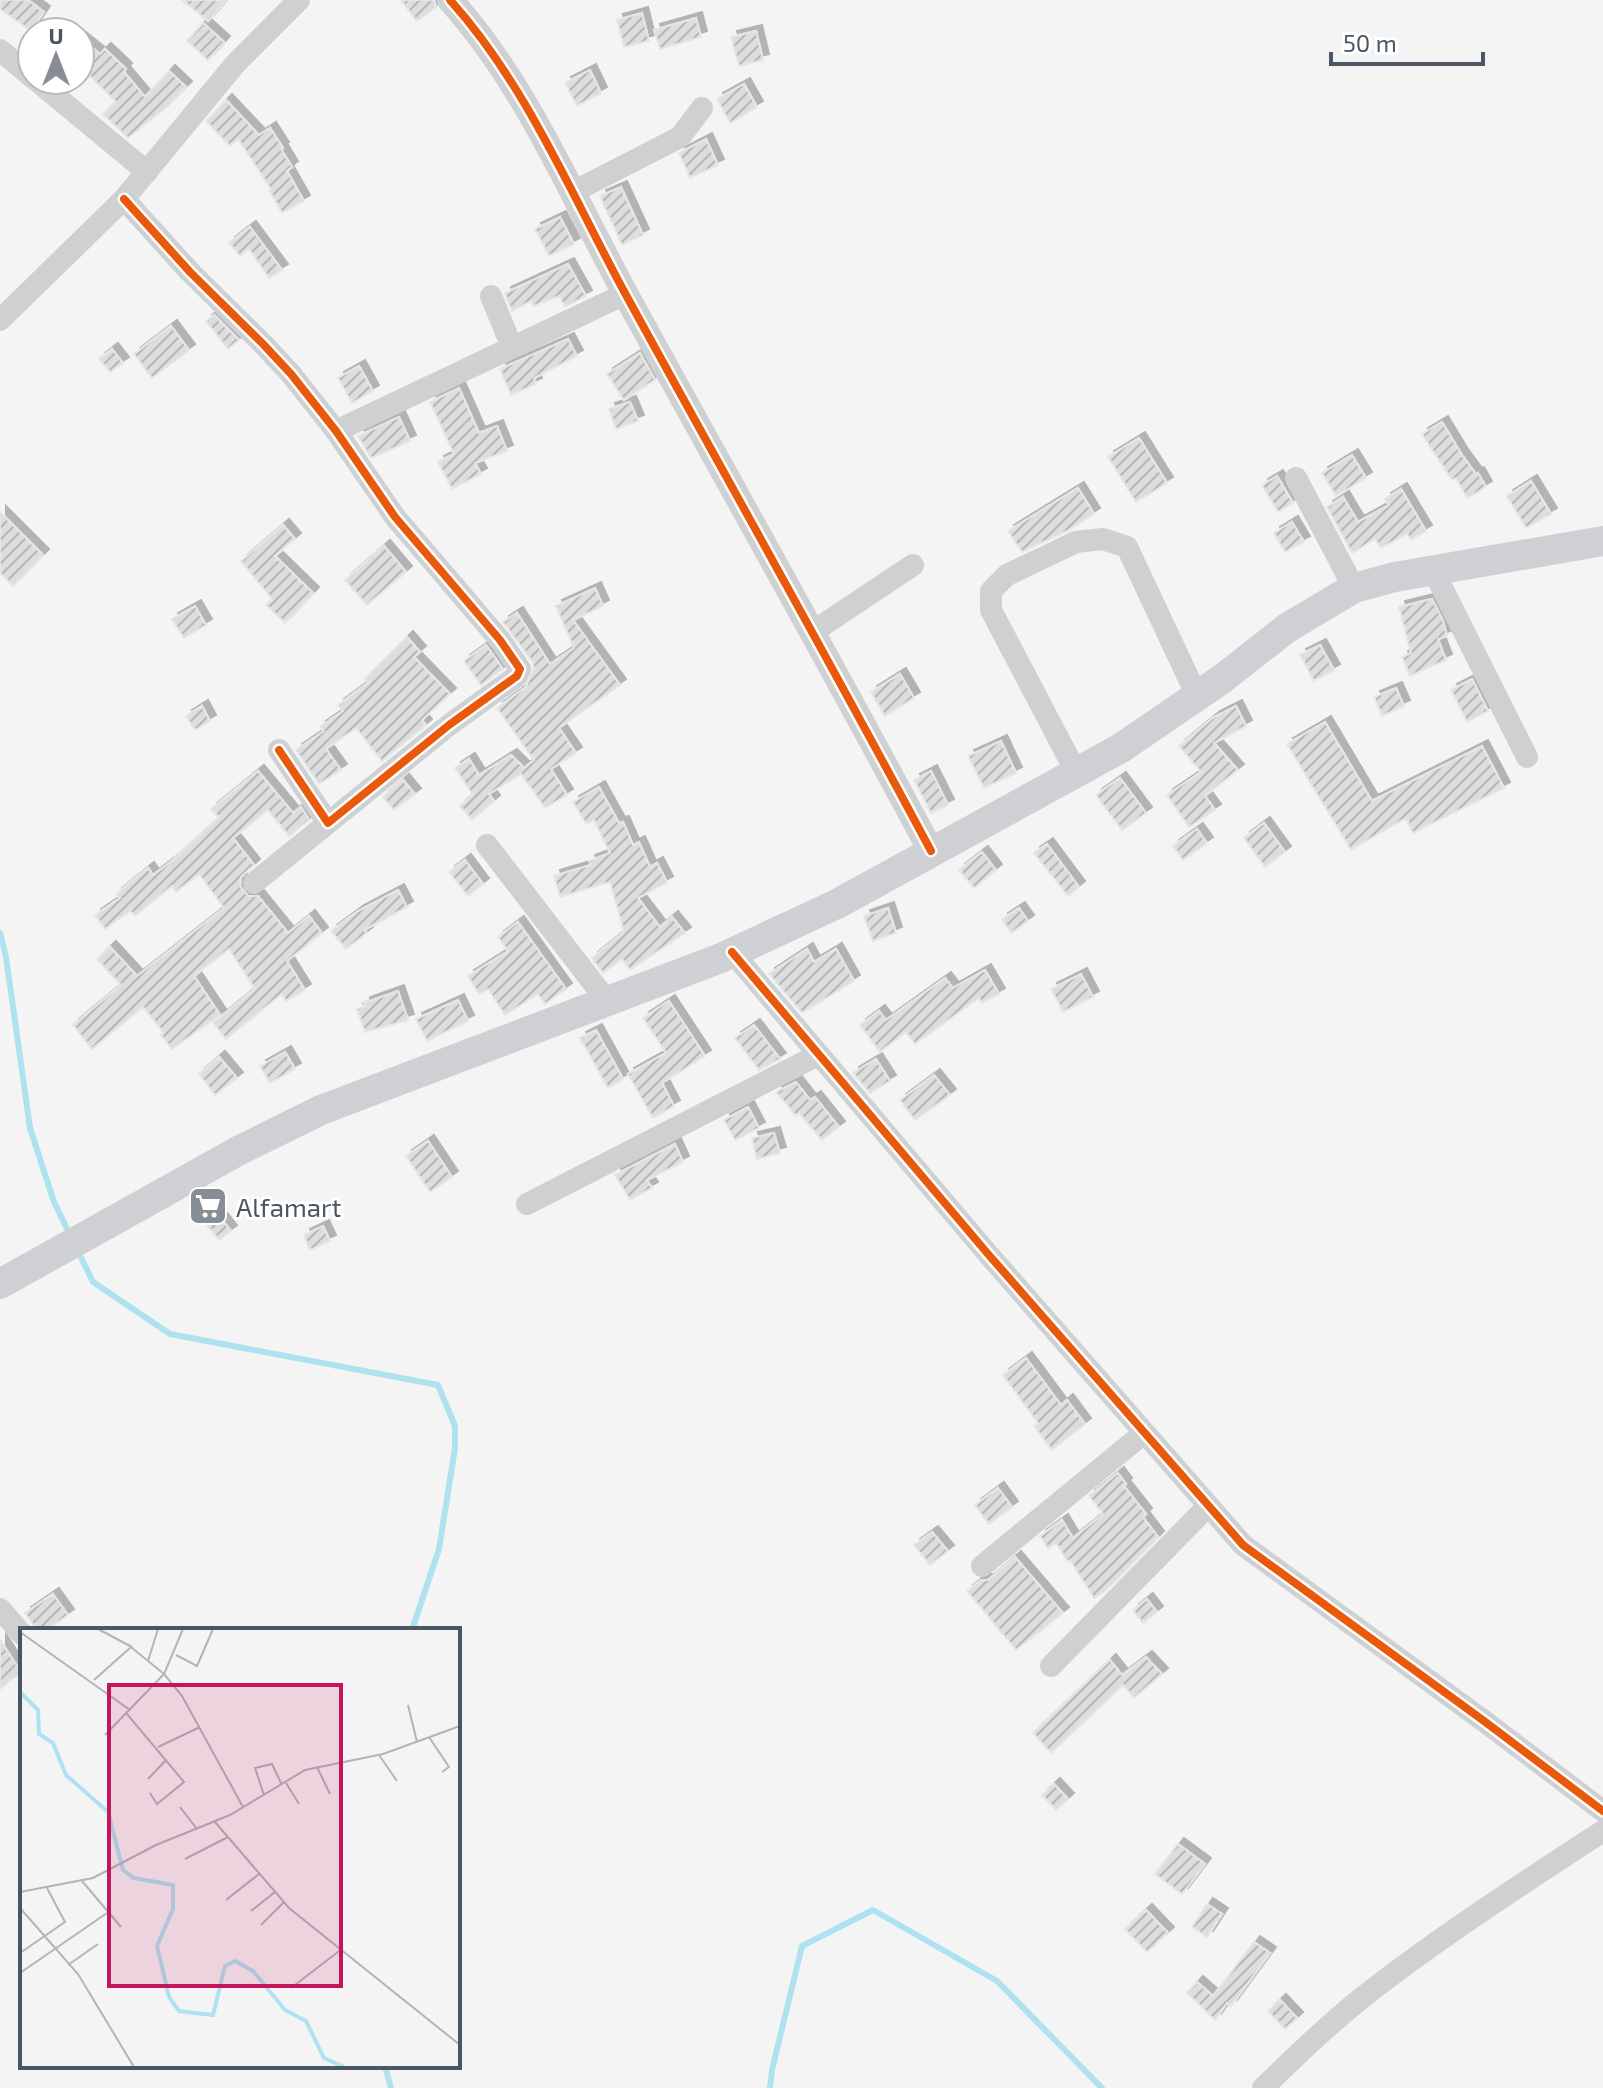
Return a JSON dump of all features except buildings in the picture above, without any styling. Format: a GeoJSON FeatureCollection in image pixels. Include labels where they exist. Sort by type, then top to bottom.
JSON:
{"type":"FeatureCollection","features":[{"type":"Feature","properties":{"kind":"main road"},"geometry":{"type":"LineString","coordinates":[[0,1284],[154,1197],[321,1110],[732,952],[837,904],[1121,748],[1287,628],[1354,588],[1395,577],[1603,541]]}},
{"type":"Feature","properties":{"kind":"street"},"geometry":{"type":"LineString","coordinates":[[0,320],[124,199],[236,63],[299,0]]}},
{"type":"Feature","properties":{"kind":"street"},"geometry":{"type":"LineString","coordinates":[[450,0],[491,51],[529,112],[625,294],[814,631],[931,851]]}},
{"type":"Feature","properties":{"kind":"street"},"geometry":{"type":"LineString","coordinates":[[0,50],[16,63]]}},
{"type":"Feature","properties":{"kind":"street"},"geometry":{"type":"LineString","coordinates":[[56,96],[147,172]]}},
{"type":"Feature","properties":{"kind":"street"},"geometry":{"type":"LineString","coordinates":[[571,193],[680,137],[702,108]]}},
{"type":"Feature","properties":{"kind":"street"},"geometry":{"type":"LineString","coordinates":[[124,199],[190,272],[263,344],[336,431],[395,517],[500,640],[520,671],[358,796],[254,883]]}},
{"type":"Feature","properties":{"kind":"street"},"geometry":{"type":"LineString","coordinates":[[336,431],[625,294]]}},
{"type":"Feature","properties":{"kind":"street"},"geometry":{"type":"LineString","coordinates":[[491,296],[512,347]]}},
{"type":"Feature","properties":{"kind":"street"},"geometry":{"type":"LineString","coordinates":[[1296,478],[1354,588]]}},
{"type":"Feature","properties":{"kind":"street"},"geometry":{"type":"LineString","coordinates":[[1076,772],[991,610],[991,591],[1007,575],[1076,542],[1103,539],[1127,547],[1197,696]]}},
{"type":"Feature","properties":{"kind":"street"},"geometry":{"type":"LineString","coordinates":[[814,631],[913,565]]}},
{"type":"Feature","properties":{"kind":"street"},"geometry":{"type":"LineString","coordinates":[[1434,572],[1527,757]]}},
{"type":"Feature","properties":{"kind":"street"},"geometry":{"type":"LineString","coordinates":[[279,750],[328,823]]}},
{"type":"Feature","properties":{"kind":"street"},"geometry":{"type":"LineString","coordinates":[[487,845],[607,1001]]}},
{"type":"Feature","properties":{"kind":"street"},"geometry":{"type":"LineString","coordinates":[[732,952],[988,1254],[1243,1545],[1603,1811]]}},
{"type":"Feature","properties":{"kind":"street"},"geometry":{"type":"LineString","coordinates":[[527,1204],[818,1055]]}},
{"type":"Feature","properties":{"kind":"street"},"geometry":{"type":"LineString","coordinates":[[982,1566],[1144,1433]]}},
{"type":"Feature","properties":{"kind":"street"},"geometry":{"type":"LineString","coordinates":[[1051,1666],[1208,1506]]}},
{"type":"Feature","properties":{"kind":"street"},"geometry":{"type":"LineString","coordinates":[[0,1609],[20,1632]]}},
{"type":"Feature","properties":{"kind":"street"},"geometry":{"type":"LineString","coordinates":[[1263,2088],[1322,2031],[1371,1990],[1464,1922],[1603,1831]]}},
{"type":"Feature","properties":{"kind":"waterway"},"geometry":{"type":"LineString","coordinates":[[0,933],[30,1128],[54,1202],[70,1235]]}},
{"type":"Feature","properties":{"kind":"waterway"},"geometry":{"type":"LineString","coordinates":[[77,1249],[93,1282],[170,1334],[438,1385],[455,1426],[455,1448],[439,1549],[413,1628]]}},
{"type":"Feature","properties":{"kind":"waterway"},"geometry":{"type":"LineString","coordinates":[[770,2088],[802,1946],[873,1910],[997,1981],[1102,2088]]}},
{"type":"Feature","properties":{"kind":"waterway"},"geometry":{"type":"LineString","coordinates":[[386,2068],[391,2088]]}},
{"type":"Feature","properties":{"kind":"cycle path"},"geometry":{"type":"LineString","coordinates":[[450,0],[477,33],[525,104],[626,295],[931,851]]}},
{"type":"Feature","properties":{"kind":"cycle path"},"geometry":{"type":"LineString","coordinates":[[124,199],[190,272],[291,374],[336,431],[395,517],[500,640],[520,669],[517,676],[449,725],[328,823],[279,750]]}},
{"type":"Feature","properties":{"kind":"cycle path"},"geometry":{"type":"LineString","coordinates":[[732,952],[988,1254],[1243,1545],[1603,1811]]}},
{"type":"Feature","properties":{"kind":"place","name":"Alfamart"},"geometry":{"type":"Point","coordinates":[208,1206]}}]}
